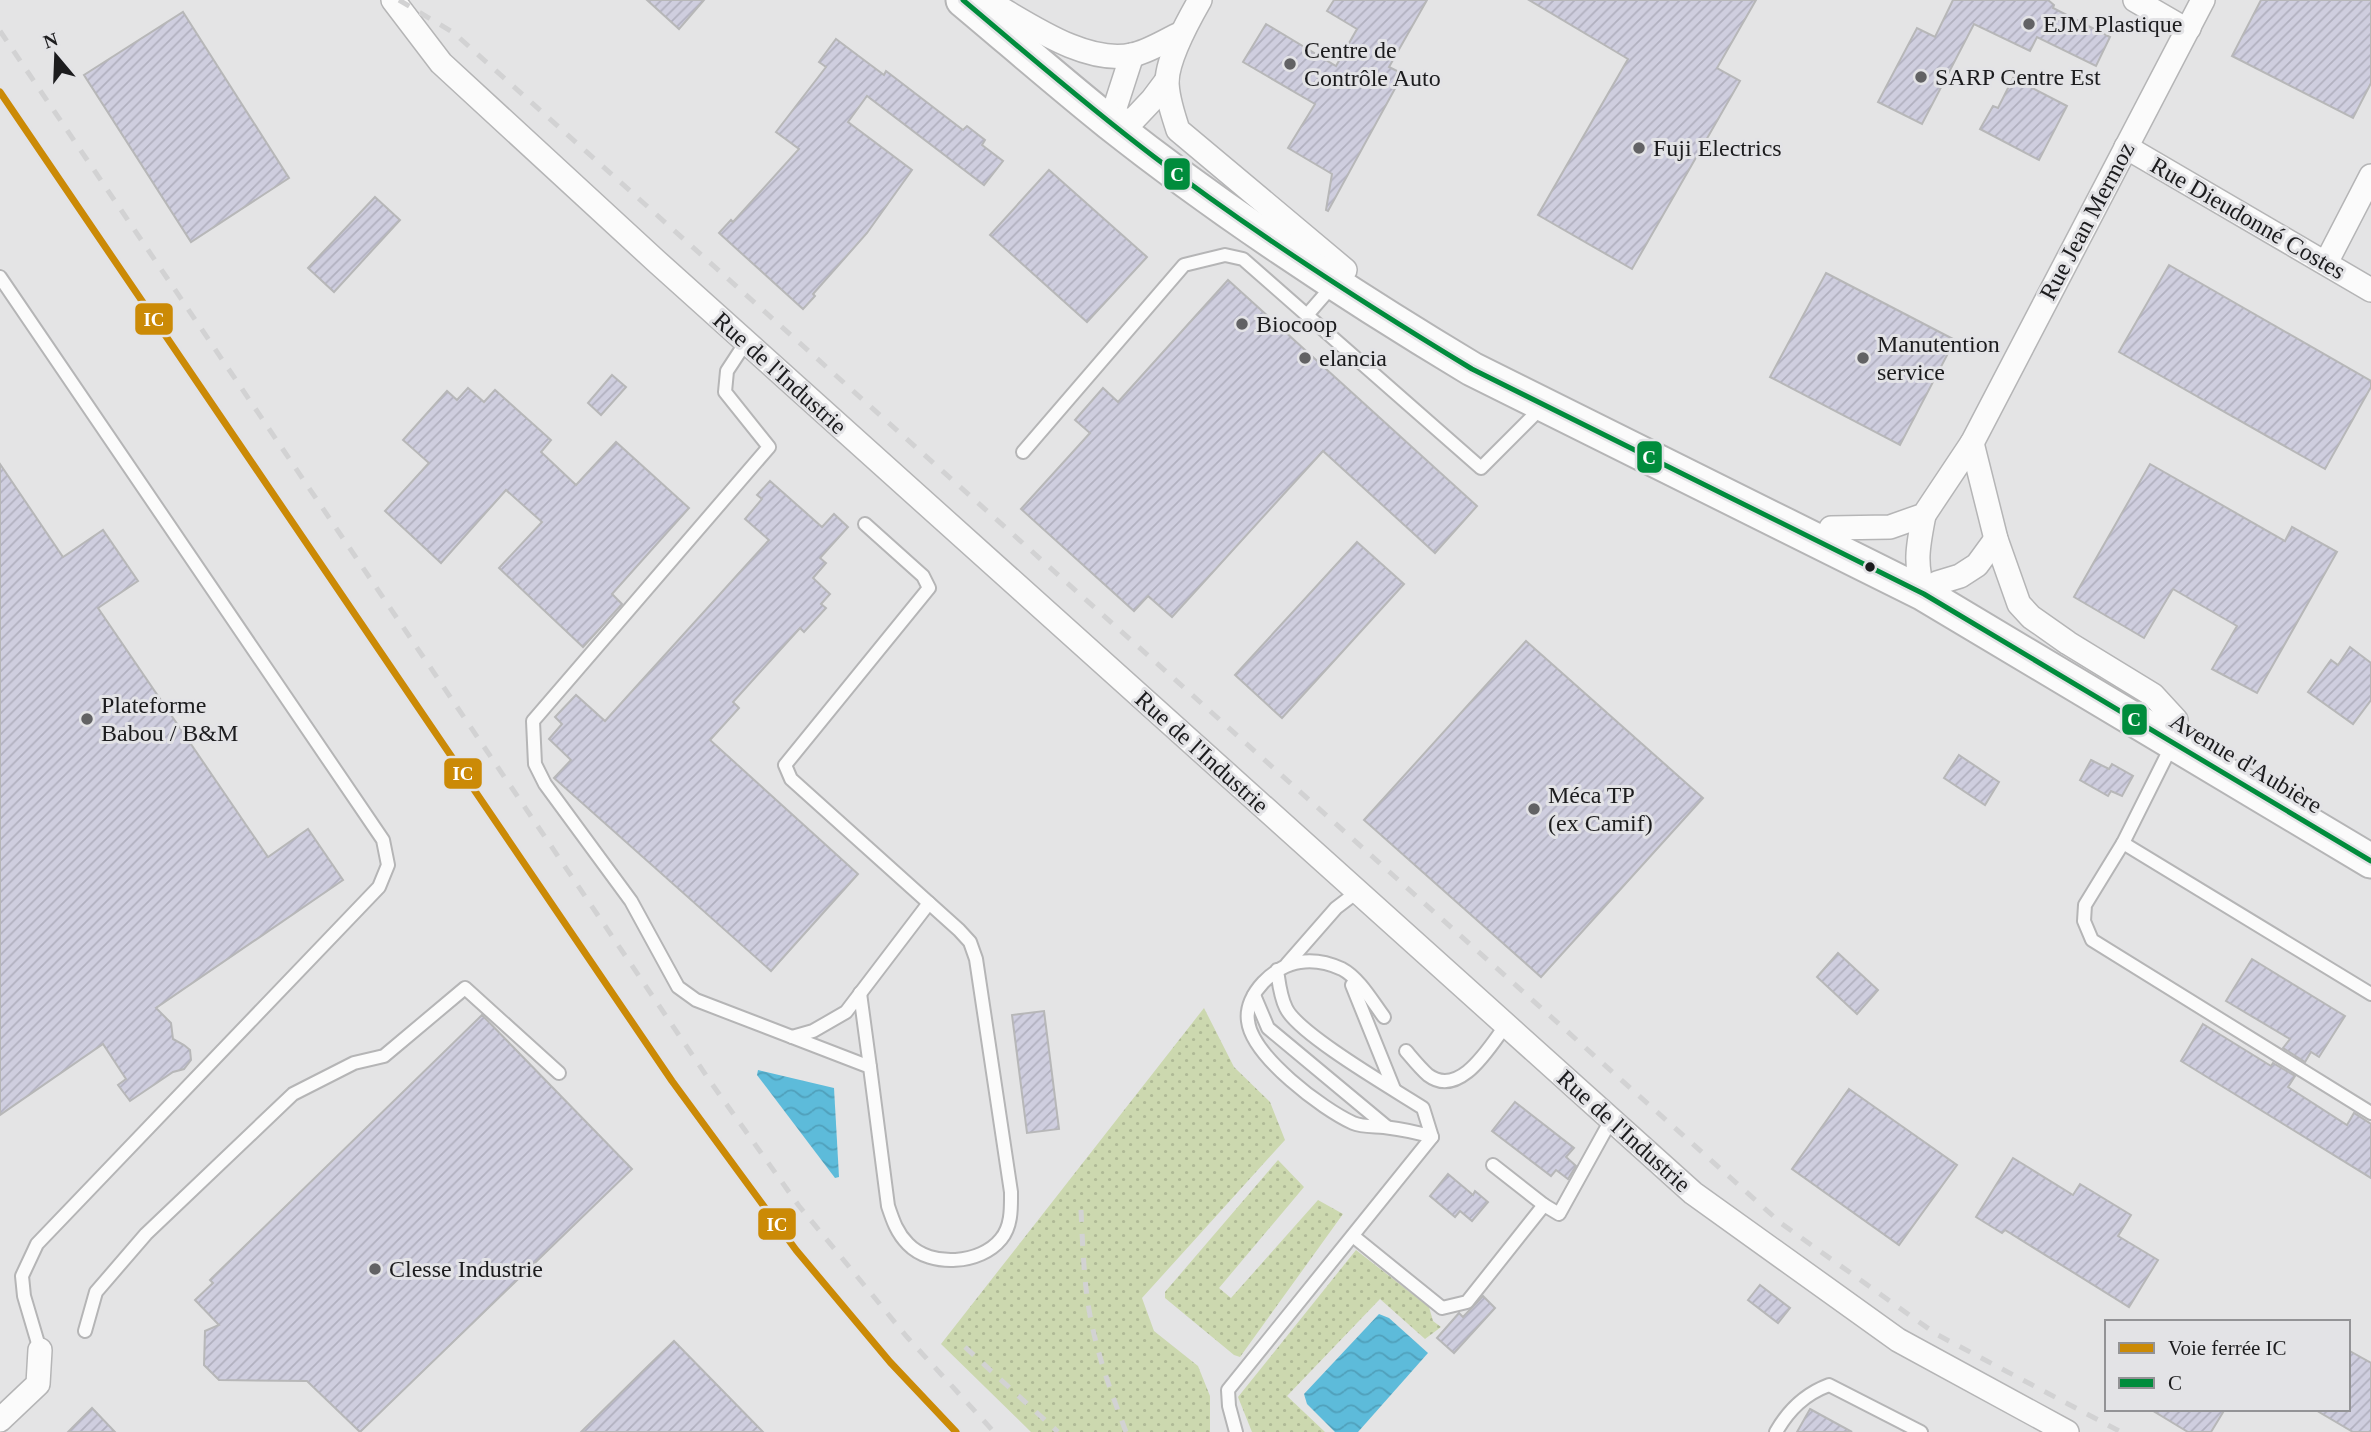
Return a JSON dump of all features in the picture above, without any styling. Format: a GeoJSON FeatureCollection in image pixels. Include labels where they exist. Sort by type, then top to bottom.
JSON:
{"type":"FeatureCollection","features":[{"type":"Feature","properties":{"kind":"main road","name":"Avenue d'Aubière"},"geometry":{"type":"LineString","coordinates":[[962,0],[1339,277],[1471,347],[1548,398],[1926,584]]}},
{"type":"Feature","properties":{"kind":"main road","name":"Avenue d'Aubière"},"geometry":{"type":"LineString","coordinates":[[970,0],[1120,115]]}},
{"type":"Feature","properties":{"kind":"main road","name":"Avenue d'Aubière"},"geometry":{"type":"LineString","coordinates":[[1548,398],[1831,528],[2175,731],[2371,838]]}},
{"type":"Feature","properties":{"kind":"main road","name":"Avenue d'Aubière"},"geometry":{"type":"LineString","coordinates":[[2175,731],[2371,861]]}},
{"type":"Feature","properties":{"kind":"street","name":"Rue de l'Industrie"},"geometry":{"type":"LineString","coordinates":[[393,0],[441,63],[746,342],[1693,1194],[1898,1340],[2067,1432]]}},
{"type":"Feature","properties":{"kind":"street"},"geometry":{"type":"LineString","coordinates":[[986,0],[1073,48],[1105,56],[1132,55],[1182,33]]}},
{"type":"Feature","properties":{"kind":"street","name":"Avenue d'Aubière"},"geometry":{"type":"LineString","coordinates":[[1200,0],[1182,33],[1167,79],[1170,105],[1178,130],[1339,277]]}},
{"type":"Feature","properties":{"kind":"street"},"geometry":{"type":"LineString","coordinates":[[2134,0],[2178,25],[2189,27]]}},
{"type":"Feature","properties":{"kind":"street","name":"Rue Jean Mermoz"},"geometry":{"type":"LineString","coordinates":[[1926,584],[1918,546],[1924,515],[1972,443],[2203,0]]}},
{"type":"Feature","properties":{"kind":"street"},"geometry":{"type":"LineString","coordinates":[[1120,115],[1132,55]]}},
{"type":"Feature","properties":{"kind":"street"},"geometry":{"type":"LineString","coordinates":[[1120,115],[1152,100],[1167,79]]}},
{"type":"Feature","properties":{"kind":"street","name":"Rue Dieudonné Costes"},"geometry":{"type":"LineString","coordinates":[[2126,147],[2371,290]]}},
{"type":"Feature","properties":{"kind":"street"},"geometry":{"type":"LineString","coordinates":[[2326,263],[2371,176]]}},
{"type":"Feature","properties":{"kind":"street"},"geometry":{"type":"LineString","coordinates":[[1972,443],[1996,539],[2019,604],[2031,617],[2068,643],[2153,695],[2175,731]]}},
{"type":"Feature","properties":{"kind":"street"},"geometry":{"type":"LineString","coordinates":[[1831,528],[1890,527],[1924,515]]}},
{"type":"Feature","properties":{"kind":"street"},"geometry":{"type":"LineString","coordinates":[[1926,584],[1960,576],[1977,565],[1996,539]]}},
{"type":"Feature","properties":{"kind":"street"},"geometry":{"type":"LineString","coordinates":[[0,1420],[38,1384],[40,1350]]}},
{"type":"Feature","properties":{"kind":"lane"},"geometry":{"type":"LineString","coordinates":[[1023,452],[1184,265],[1224,254],[1243,259],[1481,468],[1548,398]]}},
{"type":"Feature","properties":{"kind":"lane"},"geometry":{"type":"LineString","coordinates":[[0,277],[383,839],[388,865],[379,887],[37,1244],[22,1276],[24,1296],[40,1350]]}},
{"type":"Feature","properties":{"kind":"lane"},"geometry":{"type":"LineString","coordinates":[[1307,315],[1339,277]]}},
{"type":"Feature","properties":{"kind":"lane"},"geometry":{"type":"LineString","coordinates":[[746,342],[727,371],[725,392],[769,447],[533,721],[534,764],[545,785],[631,901],[678,987],[696,1000],[870,1067]]}},
{"type":"Feature","properties":{"kind":"lane"},"geometry":{"type":"LineString","coordinates":[[860,993],[888,1206],[895,1228],[909,1246],[925,1256],[945,1260],[967,1258],[988,1251],[1003,1238],[1011,1216],[1011,1192],[976,959],[970,942],[791,779],[785,765],[929,588],[923,576],[865,524]]}},
{"type":"Feature","properties":{"kind":"lane"},"geometry":{"type":"LineString","coordinates":[[2175,731],[2123,843],[2085,905],[2084,921],[2092,940],[2371,1113]]}},
{"type":"Feature","properties":{"kind":"lane"},"geometry":{"type":"LineString","coordinates":[[2123,843],[2371,994]]}},
{"type":"Feature","properties":{"kind":"lane"},"geometry":{"type":"LineString","coordinates":[[1357,892],[1336,908],[1254,995],[1249,1003],[1248,1022],[1258,1044],[1277,1069],[1323,1105],[1355,1125],[1388,1128],[1432,1137]]}},
{"type":"Feature","properties":{"kind":"lane"},"geometry":{"type":"LineString","coordinates":[[792,1037],[813,1031],[846,1012],[929,903]]}},
{"type":"Feature","properties":{"kind":"lane"},"geometry":{"type":"LineString","coordinates":[[1280,969],[1298,962],[1318,961],[1343,969],[1362,987],[1384,1017]]}},
{"type":"Feature","properties":{"kind":"lane"},"geometry":{"type":"LineString","coordinates":[[1280,969],[1280,990],[1287,1011],[1351,1062],[1423,1108],[1432,1137]]}},
{"type":"Feature","properties":{"kind":"lane"},"geometry":{"type":"LineString","coordinates":[[1343,969],[1357,994],[1394,1090]]}},
{"type":"Feature","properties":{"kind":"lane"},"geometry":{"type":"LineString","coordinates":[[85,1331],[96,1292],[146,1234],[293,1094],[354,1063],[384,1056],[466,988],[559,1073]]}},
{"type":"Feature","properties":{"kind":"lane"},"geometry":{"type":"LineString","coordinates":[[1254,995],[1268,1028],[1388,1128]]}},
{"type":"Feature","properties":{"kind":"lane"},"geometry":{"type":"LineString","coordinates":[[1406,1051],[1430,1076],[1444,1081],[1457,1079],[1473,1069],[1506,1025]]}},
{"type":"Feature","properties":{"kind":"lane"},"geometry":{"type":"LineString","coordinates":[[1493,1165],[1559,1214],[1611,1120]]}},
{"type":"Feature","properties":{"kind":"lane"},"geometry":{"type":"LineString","coordinates":[[1236,1432],[1228,1390],[1432,1137]]}},
{"type":"Feature","properties":{"kind":"lane"},"geometry":{"type":"LineString","coordinates":[[1353,1236],[1442,1308],[1467,1302],[1544,1205]]}},
{"type":"Feature","properties":{"kind":"lane"},"geometry":{"type":"LineString","coordinates":[[1776,1432],[1786,1416],[1810,1392],[1829,1385],[1921,1432]]}},
{"type":"Feature","properties":{"kind":"green space"},"geometry":{"type":"Polygon","coordinates":[[[1204,1008],[1234,1067],[1270,1102],[1285,1140],[1142,1298],[1154,1331],[1198,1366],[1210,1396],[1210,1432],[1031,1432],[941,1344],[1204,1008]]]}},
{"type":"Feature","properties":{"kind":"green space"},"geometry":{"type":"Polygon","coordinates":[[[1278,1160],[1304,1187],[1219,1288],[1231,1298],[1318,1200],[1343,1214],[1240,1357],[1234,1355],[1165,1298],[1165,1292],[1278,1160]]]}},
{"type":"Feature","properties":{"kind":"green space"},"geometry":{"type":"Polygon","coordinates":[[[1356,1250],[1429,1307],[1433,1321],[1441,1327],[1425,1339],[1380,1299],[1287,1396],[1325,1432],[1252,1432],[1238,1397],[1356,1250]]]}},
{"type":"Feature","properties":{"kind":"water"},"geometry":{"type":"Polygon","coordinates":[[[758,1070],[834,1088],[839,1177],[835,1178],[757,1075],[758,1070]]]}},
{"type":"Feature","properties":{"kind":"water"},"geometry":{"type":"Polygon","coordinates":[[[1379,1314],[1389,1318],[1428,1353],[1358,1432],[1335,1432],[1307,1404],[1304,1394],[1379,1314]]]}},
{"type":"Feature","properties":{"kind":"building"},"geometry":{"type":"Polygon","coordinates":[[[647,0],[704,0],[679,29],[647,0]]]}},
{"type":"Feature","properties":{"kind":"building"},"geometry":{"type":"Polygon","coordinates":[[[1334,0],[1427,0],[1389,67],[1403,74],[1328,211],[1332,174],[1288,148],[1315,104],[1243,62],[1266,24],[1336,66],[1357,29],[1327,11],[1334,0]]]}},
{"type":"Feature","properties":{"kind":"building","name":"Fuji Electrics"},"geometry":{"type":"Polygon","coordinates":[[[1529,0],[1756,0],[1717,68],[1740,81],[1632,269],[1538,215],[1628,59],[1529,0]]]}},
{"type":"Feature","properties":{"kind":"building"},"geometry":{"type":"Polygon","coordinates":[[[1953,0],[2048,0],[2054,5],[2053,8],[2110,37],[2096,66],[2037,37],[2030,51],[1974,24],[1922,124],[1878,102],[1917,28],[1935,37],[1953,0]]]}},
{"type":"Feature","properties":{"kind":"building"},"geometry":{"type":"Polygon","coordinates":[[[2261,0],[2371,0],[2371,83],[2353,118],[2232,56],[2261,0]]]}},
{"type":"Feature","properties":{"kind":"building"},"geometry":{"type":"Polygon","coordinates":[[[183,12],[289,178],[191,242],[84,75],[183,12]]]}},
{"type":"Feature","properties":{"kind":"building"},"geometry":{"type":"Polygon","coordinates":[[[836,39],[884,75],[886,71],[963,130],[967,126],[985,140],[982,145],[1003,161],[984,185],[867,96],[848,122],[912,170],[867,233],[803,309],[719,233],[731,220],[733,222],[799,149],[776,132],[826,67],[819,62],[836,39]]]}},
{"type":"Feature","properties":{"kind":"building"},"geometry":{"type":"Polygon","coordinates":[[[2013,78],[2067,106],[2039,160],[1980,129],[1993,106],[1998,108],[2013,78]]]}},
{"type":"Feature","properties":{"kind":"building"},"geometry":{"type":"Polygon","coordinates":[[[1049,170],[1147,257],[1087,322],[990,235],[1049,170]]]}},
{"type":"Feature","properties":{"kind":"building"},"geometry":{"type":"Polygon","coordinates":[[[375,197],[400,220],[334,292],[308,268],[375,197]]]}},
{"type":"Feature","properties":{"kind":"building"},"geometry":{"type":"Polygon","coordinates":[[[2169,265],[2371,381],[2371,387],[2325,469],[2119,352],[2169,265]]]}},
{"type":"Feature","properties":{"kind":"building","name":"Manutention service"},"geometry":{"type":"Polygon","coordinates":[[[1826,273],[1955,340],[1900,445],[1770,377],[1826,273]]]}},
{"type":"Feature","properties":{"kind":"building"},"geometry":{"type":"Polygon","coordinates":[[[1228,280],[1477,506],[1435,553],[1323,451],[1172,617],[1148,596],[1134,611],[1021,509],[1090,433],[1075,420],[1103,388],[1118,402],[1228,280]]]}},
{"type":"Feature","properties":{"kind":"building"},"geometry":{"type":"Polygon","coordinates":[[[612,375],[626,387],[601,415],[588,403],[612,375]]]}},
{"type":"Feature","properties":{"kind":"building"},"geometry":{"type":"Polygon","coordinates":[[[468,388],[484,402],[495,390],[551,440],[541,452],[576,485],[616,442],[689,508],[612,594],[622,604],[583,647],[499,568],[542,522],[506,490],[441,563],[385,511],[429,463],[403,440],[447,391],[457,400],[468,388]]]}},
{"type":"Feature","properties":{"kind":"building","name":"Plateforme Babou / B&M"},"geometry":{"type":"Polygon","coordinates":[[[0,464],[63,557],[103,530],[138,581],[98,608],[268,857],[308,829],[343,880],[156,1008],[171,1023],[173,1039],[190,1050],[191,1060],[184,1069],[173,1072],[130,1101],[118,1085],[126,1079],[103,1044],[0,1115],[0,464]]]}},
{"type":"Feature","properties":{"kind":"building"},"geometry":{"type":"Polygon","coordinates":[[[2150,464],[2285,541],[2292,527],[2337,552],[2257,693],[2212,669],[2237,626],[2173,589],[2144,638],[2074,597],[2150,464]]]}},
{"type":"Feature","properties":{"kind":"building"},"geometry":{"type":"Polygon","coordinates":[[[770,481],[822,527],[834,514],[848,527],[820,558],[826,563],[813,578],[830,594],[821,604],[826,608],[804,632],[800,628],[733,702],[739,708],[710,740],[858,874],[771,971],[554,778],[571,760],[549,739],[562,724],[555,717],[576,695],[605,721],[769,540],[745,519],[762,499],[757,495],[770,481]]]}},
{"type":"Feature","properties":{"kind":"building"},"geometry":{"type":"Polygon","coordinates":[[[1357,542],[1404,584],[1282,718],[1235,675],[1357,542]]]}},
{"type":"Feature","properties":{"kind":"building","name":"Méca TP (ex Camif)"},"geometry":{"type":"Polygon","coordinates":[[[1526,641],[1703,798],[1541,977],[1364,820],[1526,641]]]}},
{"type":"Feature","properties":{"kind":"building"},"geometry":{"type":"Polygon","coordinates":[[[2350,647],[2371,663],[2371,700],[2353,724],[2308,692],[2331,660],[2338,665],[2350,647]]]}},
{"type":"Feature","properties":{"kind":"building"},"geometry":{"type":"Polygon","coordinates":[[[1959,755],[1999,782],[1985,805],[1944,778],[1959,755]]]}},
{"type":"Feature","properties":{"kind":"building"},"geometry":{"type":"Polygon","coordinates":[[[2091,760],[2109,769],[2112,764],[2133,776],[2122,796],[2111,791],[2108,796],[2080,780],[2091,760]]]}},
{"type":"Feature","properties":{"kind":"building"},"geometry":{"type":"Polygon","coordinates":[[[1838,953],[1878,990],[1857,1014],[1817,977],[1838,953]]]}},
{"type":"Feature","properties":{"kind":"building"},"geometry":{"type":"Polygon","coordinates":[[[2252,959],[2345,1016],[2319,1057],[2311,1052],[2305,1062],[2283,1048],[2290,1039],[2226,1001],[2252,959]]]}},
{"type":"Feature","properties":{"kind":"building"},"geometry":{"type":"Polygon","coordinates":[[[1044,1011],[1059,1129],[1027,1133],[1012,1015],[1044,1011]]]}},
{"type":"Feature","properties":{"kind":"building","name":"Clesse Industrie"},"geometry":{"type":"Polygon","coordinates":[[[482,1015],[632,1169],[360,1432],[307,1381],[219,1380],[204,1365],[205,1331],[219,1325],[195,1300],[213,1283],[210,1280],[482,1015]]]}},
{"type":"Feature","properties":{"kind":"building"},"geometry":{"type":"Polygon","coordinates":[[[2203,1024],[2271,1066],[2273,1063],[2295,1076],[2288,1087],[2347,1125],[2354,1113],[2371,1124],[2371,1178],[2181,1061],[2203,1024]]]}},
{"type":"Feature","properties":{"kind":"building"},"geometry":{"type":"Polygon","coordinates":[[[1849,1089],[1957,1165],[1899,1245],[1792,1169],[1849,1089]]]}},
{"type":"Feature","properties":{"kind":"building"},"geometry":{"type":"Polygon","coordinates":[[[1515,1102],[1574,1148],[1566,1157],[1576,1166],[1568,1179],[1556,1170],[1551,1176],[1492,1131],[1515,1102]]]}},
{"type":"Feature","properties":{"kind":"building"},"geometry":{"type":"Polygon","coordinates":[[[2013,1158],[2073,1195],[2080,1184],[2131,1215],[2118,1236],[2158,1260],[2129,1307],[2005,1230],[2002,1233],[1976,1217],[2013,1158]]]}},
{"type":"Feature","properties":{"kind":"building"},"geometry":{"type":"Polygon","coordinates":[[[1448,1174],[1473,1195],[1475,1191],[1488,1202],[1472,1221],[1460,1211],[1455,1217],[1430,1196],[1448,1174]]]}},
{"type":"Feature","properties":{"kind":"building"},"geometry":{"type":"Polygon","coordinates":[[[1760,1285],[1790,1308],[1778,1323],[1748,1300],[1760,1285]]]}},
{"type":"Feature","properties":{"kind":"building"},"geometry":{"type":"Polygon","coordinates":[[[1483,1296],[1495,1308],[1454,1353],[1437,1338],[1459,1313],[1463,1317],[1483,1296]]]}},
{"type":"Feature","properties":{"kind":"building"},"geometry":{"type":"Polygon","coordinates":[[[674,1341],[763,1432],[581,1432],[646,1368],[674,1341]]]}},
{"type":"Feature","properties":{"kind":"building"},"geometry":{"type":"Polygon","coordinates":[[[2350,1351],[2371,1363],[2371,1432],[2353,1432],[2317,1411],[2350,1411],[2350,1351]]]}},
{"type":"Feature","properties":{"kind":"building"},"geometry":{"type":"Polygon","coordinates":[[[92,1408],[115,1432],[68,1432],[92,1408]]]}},
{"type":"Feature","properties":{"kind":"building"},"geometry":{"type":"Polygon","coordinates":[[[1810,1409],[1852,1432],[1797,1432],[1810,1409]]]}},
{"type":"Feature","properties":{"kind":"building"},"geometry":{"type":"Polygon","coordinates":[[[2153,1411],[2224,1411],[2211,1432],[2188,1432],[2153,1411]]]}},
{"type":"Feature","properties":{"kind":"railway"},"geometry":{"type":"LineString","coordinates":[[399,0],[454,33],[1782,1224],[1936,1334],[2121,1432]]}},
{"type":"Feature","properties":{"kind":"railway"},"geometry":{"type":"LineString","coordinates":[[0,31],[712,1084],[799,1206],[907,1337],[994,1432]]}},
{"type":"Feature","properties":{"kind":"railway"},"geometry":{"type":"LineString","coordinates":[[1081,1210],[1084,1272],[1091,1319],[1104,1372],[1126,1432]]}},
{"type":"Feature","properties":{"kind":"railway"},"geometry":{"type":"LineString","coordinates":[[965,1347],[1058,1432]]}},
{"type":"Feature","properties":{"kind":"rail line","name":"IC"},"geometry":{"type":"LineString","coordinates":[[0,92],[672,1081],[796,1250],[890,1362],[956,1432]]}},
{"type":"Feature","properties":{"kind":"transit line","name":"C"},"geometry":{"type":"LineString","coordinates":[[963,0],[1104,118],[1192,185],[1310,267],[1431,344],[1472,369],[1924,594],[2371,861]]}},
{"type":"Feature","properties":{"kind":"place","name":"EJM Plastique"},"geometry":{"type":"Point","coordinates":[2029,24]}},
{"type":"Feature","properties":{"kind":"place","name":"Centre de Contrôle Auto"},"geometry":{"type":"Point","coordinates":[1290,64]}},
{"type":"Feature","properties":{"kind":"place","name":"SARP Centre Est"},"geometry":{"type":"Point","coordinates":[1921,77]}},
{"type":"Feature","properties":{"kind":"place","name":"Fuji Electrics"},"geometry":{"type":"Point","coordinates":[1639,148]}},
{"type":"Feature","properties":{"kind":"place","name":"Biocoop"},"geometry":{"type":"Point","coordinates":[1242,324]}},
{"type":"Feature","properties":{"kind":"place","name":"elancia"},"geometry":{"type":"Point","coordinates":[1305,358]}},
{"type":"Feature","properties":{"kind":"place","name":"Manutention service"},"geometry":{"type":"Point","coordinates":[1863,358]}},
{"type":"Feature","properties":{"kind":"place","name":"Plateforme Babou / B&M"},"geometry":{"type":"Point","coordinates":[87,719]}},
{"type":"Feature","properties":{"kind":"place","name":"Méca TP (ex Camif)"},"geometry":{"type":"Point","coordinates":[1534,809]}},
{"type":"Feature","properties":{"kind":"place","name":"Clesse Industrie"},"geometry":{"type":"Point","coordinates":[375,1269]}}]}
